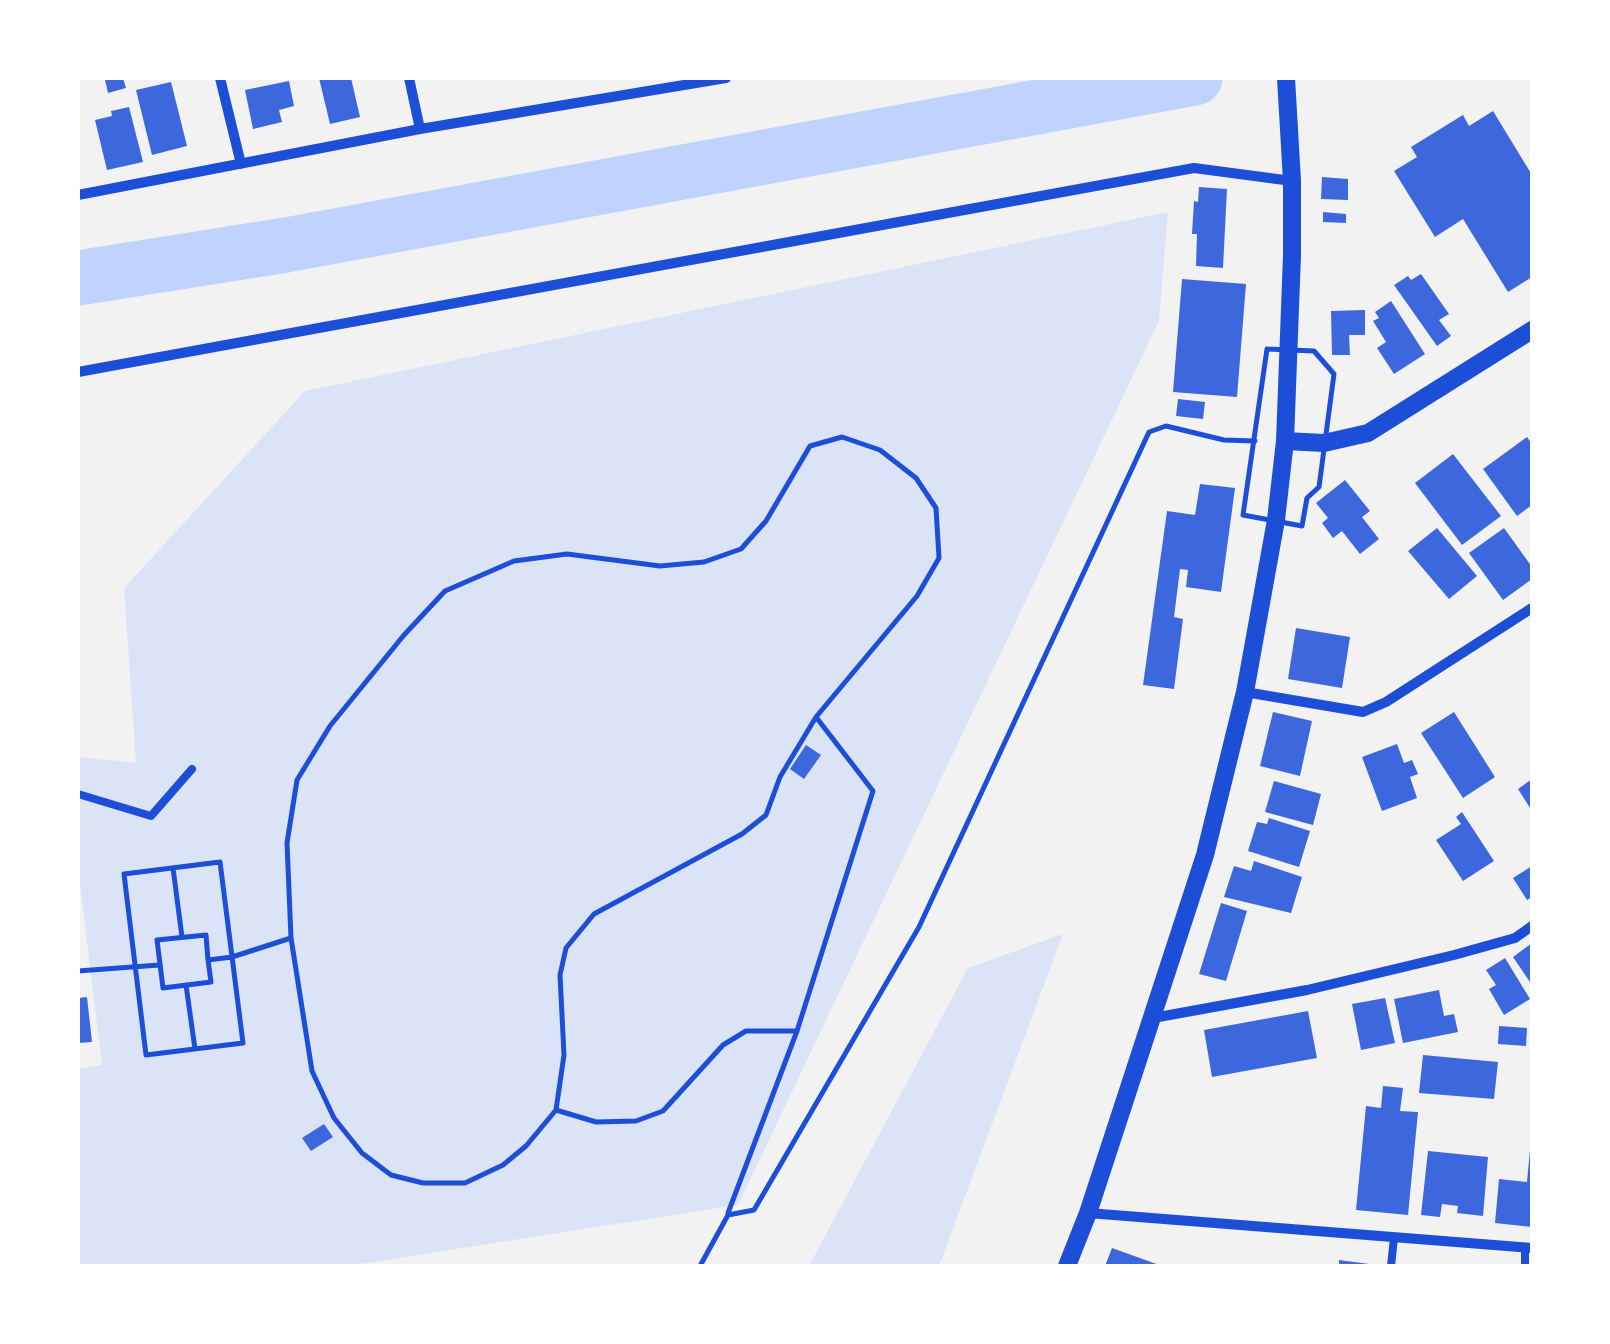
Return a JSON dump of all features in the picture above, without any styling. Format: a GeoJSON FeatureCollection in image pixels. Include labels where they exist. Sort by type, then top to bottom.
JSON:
{"type":"FeatureCollection","features":[{"type":"Feature","properties":{"kind":"street"},"geometry":{"type":"LineString","coordinates":[[220,78],[241,164]]}},
{"type":"Feature","properties":{"kind":"street"},"geometry":{"type":"LineString","coordinates":[[409,78],[420,129]]}},
{"type":"Feature","properties":{"kind":"street"},"geometry":{"type":"LineString","coordinates":[[78,195],[420,129],[726,78]]}},
{"type":"Feature","properties":{"kind":"street"},"geometry":{"type":"LineString","coordinates":[[1067,1266],[1088,1213],[1205,855],[1245,692],[1276,520],[1285,441],[1292,180],[1286,78]]}},
{"type":"Feature","properties":{"kind":"street"},"geometry":{"type":"LineString","coordinates":[[78,372],[1194,168],[1292,180]]}},
{"type":"Feature","properties":{"kind":"street"},"geometry":{"type":"LineString","coordinates":[[1285,441],[1324,443],[1368,433],[1532,330]]}},
{"type":"Feature","properties":{"kind":"street"},"geometry":{"type":"LineString","coordinates":[[1245,692],[1363,712],[1386,702],[1532,608]]}},
{"type":"Feature","properties":{"kind":"street"},"geometry":{"type":"LineString","coordinates":[[1153,1018],[1306,990],[1454,956],[1515,938],[1532,926]]}},
{"type":"Feature","properties":{"kind":"street"},"geometry":{"type":"LineString","coordinates":[[1088,1213],[1529,1248]]}},
{"type":"Feature","properties":{"kind":"lane"},"geometry":{"type":"LineString","coordinates":[[78,794],[151,816],[192,769]]}},
{"type":"Feature","properties":{"kind":"lane"},"geometry":{"type":"LineString","coordinates":[[1391,1266],[1394,1238]]}},
{"type":"Feature","properties":{"kind":"lane"},"geometry":{"type":"LineString","coordinates":[[1525,1266],[1529,1248]]}},
{"type":"Feature","properties":{"kind":"path"},"geometry":{"type":"LineString","coordinates":[[728,1215],[754,1210],[919,927],[1149,432],[1166,426],[1224,440],[1255,440]]}},
{"type":"Feature","properties":{"kind":"path"},"geometry":{"type":"LineString","coordinates":[[842,436],[880,450],[916,478],[936,508],[939,558],[918,596],[816,718],[780,777],[766,815],[742,834],[594,914],[566,948],[560,975],[564,1054],[556,1110],[526,1146],[502,1165],[466,1183],[423,1183],[391,1175],[362,1153],[334,1118],[312,1070],[290,938],[287,843],[297,780],[330,726],[404,635],[445,592],[514,561],[567,554],[660,566],[704,562],[741,549],[766,521],[810,446],[842,436]]}},
{"type":"Feature","properties":{"kind":"path"},"geometry":{"type":"LineString","coordinates":[[700,1266],[728,1215],[797,1032],[873,790],[816,718]]}},
{"type":"Feature","properties":{"kind":"path"},"geometry":{"type":"LineString","coordinates":[[220,862],[232,957],[243,1043],[146,1055],[124,874],[220,862]]}},
{"type":"Feature","properties":{"kind":"path"},"geometry":{"type":"LineString","coordinates":[[173,868],[182,938]]}},
{"type":"Feature","properties":{"kind":"path"},"geometry":{"type":"LineString","coordinates":[[206,935],[211,982],[163,988],[158,940],[182,938],[206,935]]}},
{"type":"Feature","properties":{"kind":"path"},"geometry":{"type":"LineString","coordinates":[[208,960],[232,957],[290,938]]}},
{"type":"Feature","properties":{"kind":"path"},"geometry":{"type":"LineString","coordinates":[[78,971],[159,965]]}},
{"type":"Feature","properties":{"kind":"path"},"geometry":{"type":"LineString","coordinates":[[186,985],[194,1049]]}},
{"type":"Feature","properties":{"kind":"path"},"geometry":{"type":"LineString","coordinates":[[556,1110],[596,1122],[636,1121],[662,1111],[723,1045],[746,1031],[797,1032]]}},
{"type":"Feature","properties":{"kind":"shaded area"},"geometry":{"type":"Polygon","coordinates":[[[1168,212],[1159,321],[738,1205],[347,1266],[78,1266],[78,1069],[102,1065],[78,868],[78,757],[136,763],[124,588],[305,391],[1168,212]]]}},
{"type":"Feature","properties":{"kind":"shaded area"},"geometry":{"type":"Polygon","coordinates":[[[1063,934],[939,1266],[809,1266],[968,968],[1063,934]]]}},
{"type":"Feature","properties":{"kind":"building"},"geometry":{"type":"Polygon","coordinates":[[[123,78],[126,88],[108,93],[105,80],[123,78]]]}},
{"type":"Feature","properties":{"kind":"building"},"geometry":{"type":"Polygon","coordinates":[[[319,78],[351,78],[360,117],[330,124],[319,78]]]}},
{"type":"Feature","properties":{"kind":"building"},"geometry":{"type":"Polygon","coordinates":[[[289,81],[294,106],[279,110],[282,122],[253,129],[245,90],[289,81]]]}},
{"type":"Feature","properties":{"kind":"building"},"geometry":{"type":"Polygon","coordinates":[[[171,82],[187,146],[152,155],[136,90],[171,82]]]}},
{"type":"Feature","properties":{"kind":"building"},"geometry":{"type":"Polygon","coordinates":[[[129,107],[143,162],[107,170],[95,120],[129,107]]]}},
{"type":"Feature","properties":{"kind":"building"},"geometry":{"type":"Polygon","coordinates":[[[1493,111],[1532,175],[1532,277],[1508,292],[1463,219],[1435,237],[1394,171],[1417,157],[1411,147],[1463,115],[1469,126],[1493,111]]]}},
{"type":"Feature","properties":{"kind":"building"},"geometry":{"type":"Polygon","coordinates":[[[1322,177],[1348,179],[1348,200],[1321,199],[1322,177]]]}},
{"type":"Feature","properties":{"kind":"building"},"geometry":{"type":"Polygon","coordinates":[[[1199,187],[1227,189],[1223,268],[1196,266],[1197,234],[1192,234],[1199,187]]]}},
{"type":"Feature","properties":{"kind":"building"},"geometry":{"type":"Polygon","coordinates":[[[1323,212],[1346,214],[1346,223],[1323,222],[1323,212]]]}},
{"type":"Feature","properties":{"kind":"building"},"geometry":{"type":"Polygon","coordinates":[[[1421,274],[1449,314],[1439,320],[1451,336],[1437,346],[1394,285],[1408,276],[1411,280],[1421,274]]]}},
{"type":"Feature","properties":{"kind":"building"},"geometry":{"type":"Polygon","coordinates":[[[1182,279],[1246,284],[1237,397],[1173,392],[1182,279]]]}},
{"type":"Feature","properties":{"kind":"building"},"geometry":{"type":"Polygon","coordinates":[[[1391,301],[1425,354],[1394,374],[1377,348],[1386,342],[1373,321],[1379,318],[1375,312],[1391,301]]]}},
{"type":"Feature","properties":{"kind":"building"},"geometry":{"type":"Polygon","coordinates":[[[1365,310],[1365,335],[1349,335],[1350,355],[1332,355],[1331,311],[1365,310]]]}},
{"type":"Feature","properties":{"kind":"building"},"geometry":{"type":"Polygon","coordinates":[[[1178,399],[1205,402],[1203,419],[1176,416],[1178,399]]]}},
{"type":"Feature","properties":{"kind":"building"},"geometry":{"type":"Polygon","coordinates":[[[1527,437],[1532,444],[1532,505],[1517,516],[1483,469],[1527,437]]]}},
{"type":"Feature","properties":{"kind":"building"},"geometry":{"type":"Polygon","coordinates":[[[1453,454],[1501,516],[1462,545],[1415,483],[1453,454]]]}},
{"type":"Feature","properties":{"kind":"building"},"geometry":{"type":"Polygon","coordinates":[[[1345,480],[1370,511],[1362,517],[1379,539],[1360,554],[1342,531],[1333,538],[1322,523],[1328,518],[1316,503],[1345,480]]]}},
{"type":"Feature","properties":{"kind":"building"},"geometry":{"type":"Polygon","coordinates":[[[1200,484],[1235,488],[1221,592],[1186,587],[1188,570],[1180,569],[1174,617],[1183,619],[1174,689],[1143,685],[1167,511],[1195,515],[1200,484]]]}},
{"type":"Feature","properties":{"kind":"building"},"geometry":{"type":"Polygon","coordinates":[[[1437,528],[1477,576],[1449,599],[1408,551],[1437,528]]]}},
{"type":"Feature","properties":{"kind":"building"},"geometry":{"type":"Polygon","coordinates":[[[1504,528],[1532,567],[1532,579],[1503,600],[1469,553],[1504,528]]]}},
{"type":"Feature","properties":{"kind":"building"},"geometry":{"type":"Polygon","coordinates":[[[1296,628],[1350,637],[1342,688],[1288,679],[1296,628]]]}},
{"type":"Feature","properties":{"kind":"building"},"geometry":{"type":"Polygon","coordinates":[[[1273,712],[1312,721],[1300,776],[1260,766],[1273,712]]]}},
{"type":"Feature","properties":{"kind":"building"},"geometry":{"type":"Polygon","coordinates":[[[1454,712],[1495,777],[1463,798],[1421,733],[1454,712]]]}},
{"type":"Feature","properties":{"kind":"building"},"geometry":{"type":"Polygon","coordinates":[[[1397,744],[1404,763],[1412,760],[1418,774],[1410,777],[1417,798],[1382,811],[1362,757],[1397,744]]]}},
{"type":"Feature","properties":{"kind":"building"},"geometry":{"type":"Polygon","coordinates":[[[806,745],[821,755],[804,779],[790,769],[806,745]]]}},
{"type":"Feature","properties":{"kind":"building"},"geometry":{"type":"Polygon","coordinates":[[[1532,779],[1532,811],[1518,789],[1532,779]]]}},
{"type":"Feature","properties":{"kind":"building"},"geometry":{"type":"Polygon","coordinates":[[[1274,781],[1321,794],[1313,825],[1265,812],[1274,781]]]}},
{"type":"Feature","properties":{"kind":"building"},"geometry":{"type":"Polygon","coordinates":[[[1462,812],[1494,861],[1463,881],[1436,840],[1461,824],[1456,817],[1462,812]]]}},
{"type":"Feature","properties":{"kind":"building"},"geometry":{"type":"Polygon","coordinates":[[[1269,818],[1310,831],[1299,867],[1248,851],[1257,822],[1267,824],[1269,818]]]}},
{"type":"Feature","properties":{"kind":"building"},"geometry":{"type":"Polygon","coordinates":[[[1254,861],[1302,877],[1291,913],[1224,897],[1234,866],[1251,871],[1254,861]]]}},
{"type":"Feature","properties":{"kind":"building"},"geometry":{"type":"Polygon","coordinates":[[[1532,866],[1532,897],[1527,900],[1513,878],[1532,866]]]}},
{"type":"Feature","properties":{"kind":"building"},"geometry":{"type":"Polygon","coordinates":[[[1221,903],[1247,911],[1226,981],[1199,974],[1221,903]]]}},
{"type":"Feature","properties":{"kind":"building"},"geometry":{"type":"Polygon","coordinates":[[[1532,943],[1532,985],[1513,957],[1532,943]]]}},
{"type":"Feature","properties":{"kind":"building"},"geometry":{"type":"Polygon","coordinates":[[[1505,958],[1530,999],[1504,1015],[1489,989],[1496,985],[1486,970],[1505,958]]]}},
{"type":"Feature","properties":{"kind":"building"},"geometry":{"type":"Polygon","coordinates":[[[1439,990],[1444,1016],[1454,1014],[1458,1032],[1403,1043],[1394,999],[1439,990]]]}},
{"type":"Feature","properties":{"kind":"building"},"geometry":{"type":"Polygon","coordinates":[[[87,997],[92,1042],[78,1043],[78,998],[87,997]]]}},
{"type":"Feature","properties":{"kind":"building"},"geometry":{"type":"Polygon","coordinates":[[[1385,998],[1395,1043],[1361,1050],[1352,1004],[1385,998]]]}},
{"type":"Feature","properties":{"kind":"building"},"geometry":{"type":"Polygon","coordinates":[[[1308,1011],[1317,1058],[1212,1077],[1204,1030],[1308,1011]]]}},
{"type":"Feature","properties":{"kind":"building"},"geometry":{"type":"Polygon","coordinates":[[[1499,1026],[1527,1028],[1526,1046],[1498,1044],[1499,1026]]]}},
{"type":"Feature","properties":{"kind":"building"},"geometry":{"type":"Polygon","coordinates":[[[1423,1055],[1498,1062],[1494,1099],[1419,1093],[1423,1055]]]}},
{"type":"Feature","properties":{"kind":"building"},"geometry":{"type":"Polygon","coordinates":[[[1383,1086],[1403,1088],[1400,1111],[1418,1112],[1408,1215],[1356,1210],[1366,1106],[1381,1108],[1383,1086]]]}},
{"type":"Feature","properties":{"kind":"building"},"geometry":{"type":"Polygon","coordinates":[[[324,1124],[333,1137],[311,1151],[302,1138],[324,1124]]]}},
{"type":"Feature","properties":{"kind":"building"},"geometry":{"type":"Polygon","coordinates":[[[1530,1150],[1532,1227],[1495,1223],[1499,1179],[1527,1182],[1530,1150]]]}},
{"type":"Feature","properties":{"kind":"building"},"geometry":{"type":"Polygon","coordinates":[[[1428,1151],[1488,1157],[1483,1216],[1457,1213],[1458,1206],[1442,1204],[1440,1217],[1421,1215],[1428,1151]]]}},
{"type":"Feature","properties":{"kind":"building"},"geometry":{"type":"Polygon","coordinates":[[[1112,1248],[1162,1266],[1105,1266],[1112,1248]]]}},
{"type":"Feature","properties":{"kind":"building"},"geometry":{"type":"Polygon","coordinates":[[[1339,1260],[1369,1264],[1369,1266],[1339,1266],[1339,1260]]]}},
{"type":"Feature","properties":{"kind":"waterway"},"geometry":{"type":"LineString","coordinates":[[78,278],[286,245],[1195,78]]}}]}
